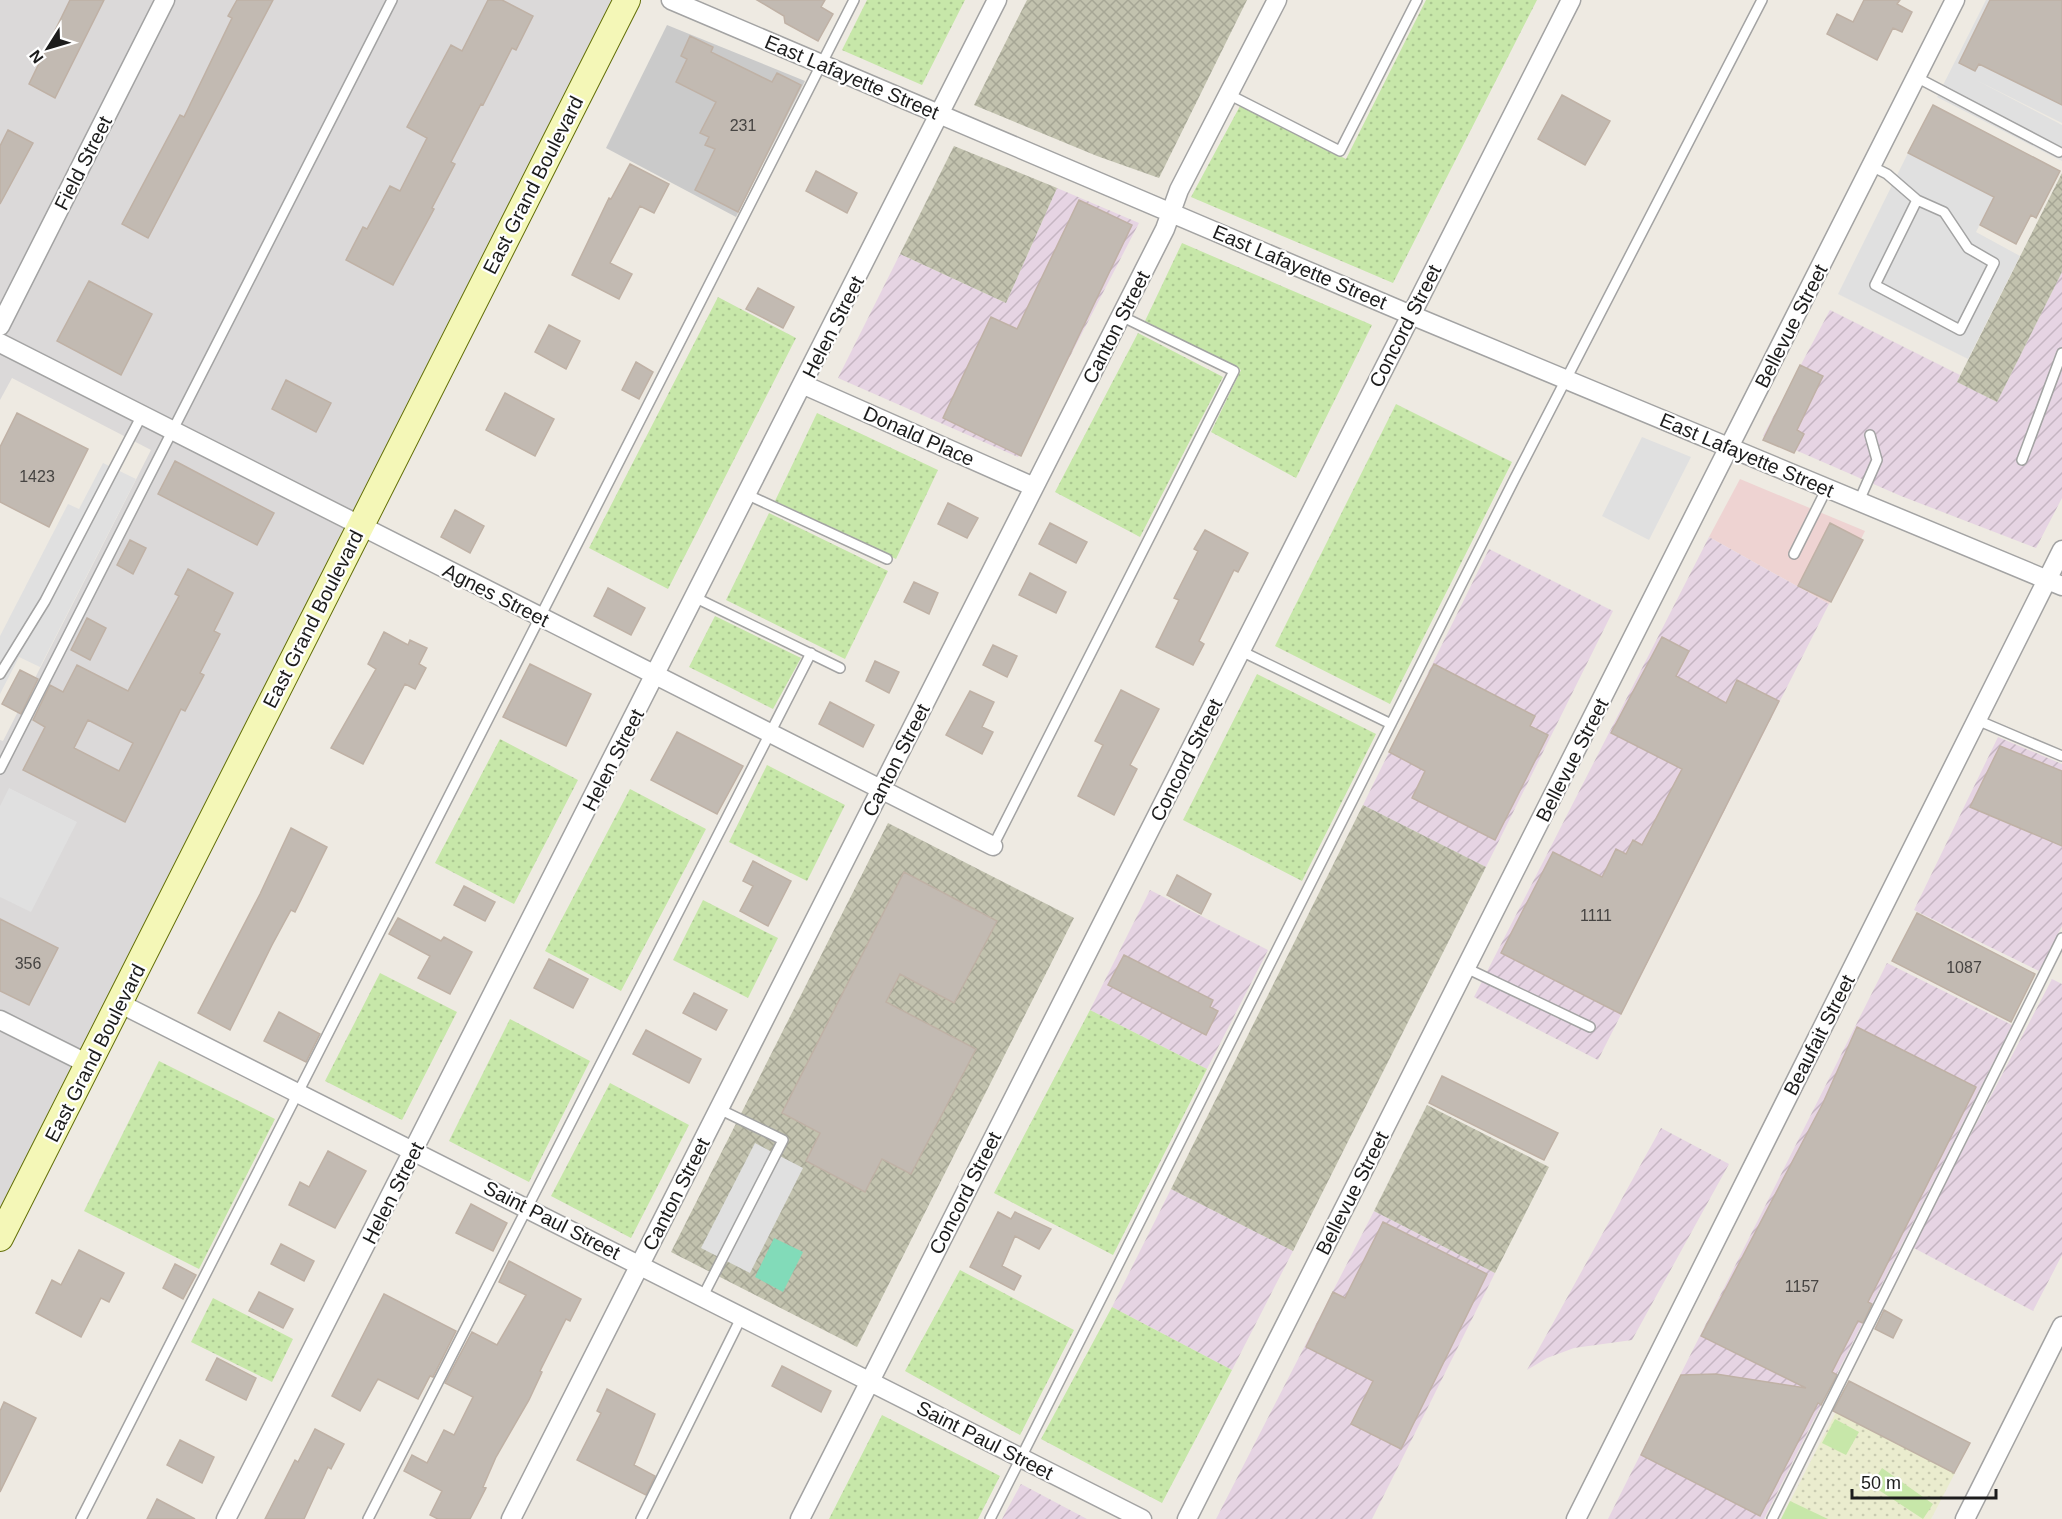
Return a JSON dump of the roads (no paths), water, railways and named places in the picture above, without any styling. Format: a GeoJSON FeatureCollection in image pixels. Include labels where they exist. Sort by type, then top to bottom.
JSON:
{"type":"FeatureCollection","features":[{"type":"Feature","properties":{"kind":"main road","name":"East Grand Boulevard"},"geometry":{"type":"LineString","coordinates":[[0,1238],[121,1004],[359,526],[627,0]]}},
{"type":"Feature","properties":{"kind":"street","name":"Field Street"},"geometry":{"type":"LineString","coordinates":[[0,326],[165,0]]}},
{"type":"Feature","properties":{"kind":"street","name":"East Lafayette Street"},"geometry":{"type":"LineString","coordinates":[[671,0],[1411,315],[2054,583]]}},
{"type":"Feature","properties":{"kind":"street","name":"Helen Street"},"geometry":{"type":"LineString","coordinates":[[226,1519],[696,598],[997,0]]}},
{"type":"Feature","properties":{"kind":"street","name":"Canton Street"},"geometry":{"type":"LineString","coordinates":[[511,1519],[1165,229],[1179,190],[1277,0]]}},
{"type":"Feature","properties":{"kind":"street","name":"Concord Street"},"geometry":{"type":"LineString","coordinates":[[800,1519],[1570,0]]}},
{"type":"Feature","properties":{"kind":"street","name":"Bellevue Street"},"geometry":{"type":"LineString","coordinates":[[1187,1519],[1955,0]]}},
{"type":"Feature","properties":{"kind":"street","name":"Agnes Street"},"geometry":{"type":"LineString","coordinates":[[0,343],[993,846]]}},
{"type":"Feature","properties":{"kind":"street","name":"Donald Place"},"geometry":{"type":"LineString","coordinates":[[804,385],[1034,487]]}},
{"type":"Feature","properties":{"kind":"street","name":"Beaufait Street"},"geometry":{"type":"LineString","coordinates":[[1576,1519],[1977,720],[2054,583],[2062,550]]}},
{"type":"Feature","properties":{"kind":"street","name":"Saint Paul Street"},"geometry":{"type":"LineString","coordinates":[[121,1004],[1142,1519]]}},
{"type":"Feature","properties":{"kind":"street"},"geometry":{"type":"LineString","coordinates":[[0,1020],[90,1065]]}},
{"type":"Feature","properties":{"kind":"street"},"geometry":{"type":"LineString","coordinates":[[1965,1519],[2062,1326]]}},
{"type":"Feature","properties":{"kind":"lane"},"geometry":{"type":"LineString","coordinates":[[0,769],[392,0]]}},
{"type":"Feature","properties":{"kind":"lane"},"geometry":{"type":"LineString","coordinates":[[81,1519],[854,0]]}},
{"type":"Feature","properties":{"kind":"lane"},"geometry":{"type":"LineString","coordinates":[[1228,94],[1340,151],[1416,0]]}},
{"type":"Feature","properties":{"kind":"lane"},"geometry":{"type":"LineString","coordinates":[[990,1519],[1391,724],[1762,0]]}},
{"type":"Feature","properties":{"kind":"lane"},"geometry":{"type":"LineString","coordinates":[[1916,77],[2059,152]]}},
{"type":"Feature","properties":{"kind":"lane"},"geometry":{"type":"LineString","coordinates":[[1871,166],[1887,174],[1917,200],[1944,212],[1968,248],[1994,263],[1960,330],[1875,285],[1917,200]]}},
{"type":"Feature","properties":{"kind":"lane"},"geometry":{"type":"LineString","coordinates":[[993,846],[1233,371],[1121,316]]}},
{"type":"Feature","properties":{"kind":"lane"},"geometry":{"type":"LineString","coordinates":[[2022,460],[2062,353]]}},
{"type":"Feature","properties":{"kind":"lane"},"geometry":{"type":"LineString","coordinates":[[0,674],[45,601],[142,416]]}},
{"type":"Feature","properties":{"kind":"lane"},"geometry":{"type":"LineString","coordinates":[[1859,501],[1877,460],[1870,435]]}},
{"type":"Feature","properties":{"kind":"lane"},"geometry":{"type":"LineString","coordinates":[[1794,554],[1827,488]]}},
{"type":"Feature","properties":{"kind":"lane"},"geometry":{"type":"LineString","coordinates":[[748,495],[886,559]]}},
{"type":"Feature","properties":{"kind":"lane"},"geometry":{"type":"LineString","coordinates":[[696,598],[840,668]]}},
{"type":"Feature","properties":{"kind":"lane"},"geometry":{"type":"LineString","coordinates":[[1241,651],[1391,724]]}},
{"type":"Feature","properties":{"kind":"lane"},"geometry":{"type":"LineString","coordinates":[[368,1519],[811,653]]}},
{"type":"Feature","properties":{"kind":"lane"},"geometry":{"type":"LineString","coordinates":[[1977,720],[2062,756]]}},
{"type":"Feature","properties":{"kind":"lane"},"geometry":{"type":"LineString","coordinates":[[1772,1519],[2062,938]]}},
{"type":"Feature","properties":{"kind":"lane"},"geometry":{"type":"LineString","coordinates":[[1466,968],[1590,1028]]}},
{"type":"Feature","properties":{"kind":"lane"},"geometry":{"type":"LineString","coordinates":[[703,1296],[783,1140],[719,1109]]}},
{"type":"Feature","properties":{"kind":"lane"},"geometry":{"type":"LineString","coordinates":[[641,1519],[742,1316]]}}]}
